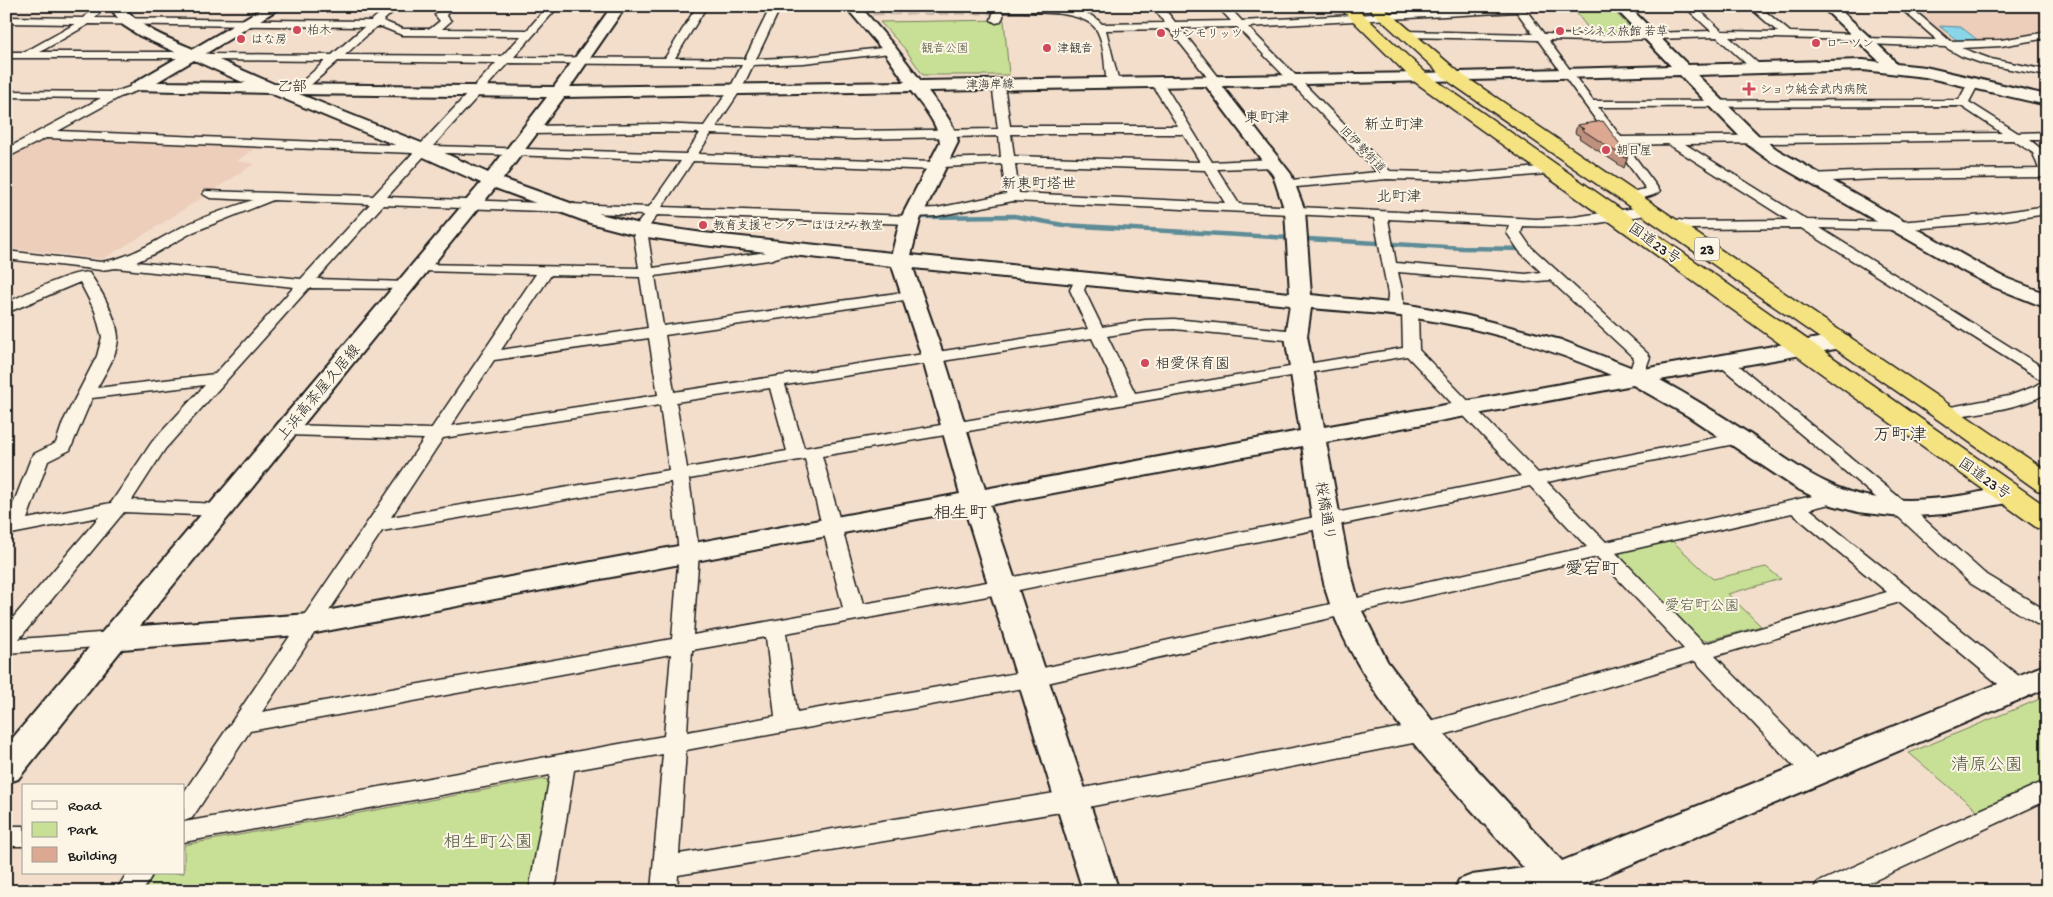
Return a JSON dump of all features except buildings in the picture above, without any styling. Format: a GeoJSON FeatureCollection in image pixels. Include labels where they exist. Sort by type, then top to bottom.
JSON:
{"type":"FeatureCollection","features":[{"type":"Feature","properties":{"kind":"highway","name":"国道23号"},"geometry":{"type":"LineString","coordinates":[[1365,11],[1405,34],[1454,77],[1622,205],[1803,348],[2047,521]]}},
{"type":"Feature","properties":{"kind":"highway","name":"国道23号"},"geometry":{"type":"LineString","coordinates":[[1365,11],[1421,78],[1552,170],[1622,205],[1650,210],[2047,484]]}},
{"type":"Feature","properties":{"kind":"street"},"geometry":{"type":"LineString","coordinates":[[6,66],[87,21],[96,10],[95,6]]}},
{"type":"Feature","properties":{"kind":"street"},"geometry":{"type":"LineString","coordinates":[[116,6],[128,22],[163,43],[423,150],[492,181],[597,219],[640,230],[703,239],[1403,310],[1463,320],[1549,343],[1636,377],[1698,410],[1793,475],[1835,497],[1859,504],[1899,507],[1952,506],[2009,495]]}},
{"type":"Feature","properties":{"kind":"street"},"geometry":{"type":"LineString","coordinates":[[6,154],[116,95],[138,87],[276,6]]}},
{"type":"Feature","properties":{"kind":"street"},"geometry":{"type":"LineString","coordinates":[[300,88],[394,6]]}},
{"type":"Feature","properties":{"kind":"street"},"geometry":{"type":"LineString","coordinates":[[433,32],[446,21],[440,16],[449,6]]}},
{"type":"Feature","properties":{"kind":"street"},"geometry":{"type":"LineString","coordinates":[[554,6],[529,36],[377,200],[377,204],[158,446],[118,507],[7,639],[10,647],[310,624],[1466,408],[1841,341]]}},
{"type":"Feature","properties":{"kind":"street","name":"上浜高茶屋久居線"},"geometry":{"type":"LineString","coordinates":[[6,770],[219,510],[474,204],[559,92],[618,6]]}},
{"type":"Feature","properties":{"kind":"street"},"geometry":{"type":"LineString","coordinates":[[668,61],[702,6]]}},
{"type":"Feature","properties":{"kind":"street"},"geometry":{"type":"LineString","coordinates":[[776,6],[736,88],[640,230],[679,474],[689,552],[676,743],[664,879],[1423,732],[1903,594]]}},
{"type":"Feature","properties":{"kind":"street"},"geometry":{"type":"LineString","coordinates":[[852,6],[890,50],[917,86],[948,134],[949,142],[912,217],[900,260],[933,357],[976,499],[1101,891]]}},
{"type":"Feature","properties":{"kind":"street"},"geometry":{"type":"LineString","coordinates":[[1157,6],[1212,80]]}},
{"type":"Feature","properties":{"kind":"street","name":"旧伊勢街道"},"geometry":{"type":"LineString","coordinates":[[1222,6],[1296,79],[1387,175],[1467,177],[1552,170]]}},
{"type":"Feature","properties":{"kind":"street"},"geometry":{"type":"LineString","coordinates":[[1620,6],[1754,141],[1772,154],[1811,178],[2001,283],[2047,302]]}},
{"type":"Feature","properties":{"kind":"street"},"geometry":{"type":"LineString","coordinates":[[1689,6],[1757,68]]}},
{"type":"Feature","properties":{"kind":"street"},"geometry":{"type":"LineString","coordinates":[[1753,6],[1787,35]]}},
{"type":"Feature","properties":{"kind":"street"},"geometry":{"type":"LineString","coordinates":[[1828,6],[1886,60],[1890,67]]}},
{"type":"Feature","properties":{"kind":"street"},"geometry":{"type":"LineString","coordinates":[[1903,6],[1949,44],[1983,60],[2047,73]]}},
{"type":"Feature","properties":{"kind":"street"},"geometry":{"type":"LineString","coordinates":[[210,194],[912,217],[1013,197],[1498,220],[1517,223],[1550,223],[1622,205],[1654,191],[1519,8],[1365,11],[1239,24],[1100,27],[1081,16],[1045,7],[998,9],[996,20]]}},
{"type":"Feature","properties":{"kind":"street"},"geometry":{"type":"LineString","coordinates":[[6,20],[383,24],[402,32],[530,33]]}},
{"type":"Feature","properties":{"kind":"street"},"geometry":{"type":"LineString","coordinates":[[1100,27],[1113,82]]}},
{"type":"Feature","properties":{"kind":"street"},"geometry":{"type":"LineString","coordinates":[[1405,34],[1591,38],[1720,34],[1787,35],[1990,45],[2047,35]]}},
{"type":"Feature","properties":{"kind":"street"},"geometry":{"type":"LineString","coordinates":[[6,55],[192,55],[211,57],[749,62],[804,60],[890,50]]}},
{"type":"Feature","properties":{"kind":"street","name":"津海岸線"},"geometry":{"type":"LineString","coordinates":[[138,87],[559,92],[1421,78],[1863,65],[1890,67],[2047,100]]}},
{"type":"Feature","properties":{"kind":"street","name":"桜橋通り"},"geometry":{"type":"LineString","coordinates":[[1212,80],[1282,174],[1295,211],[1301,300],[1296,336],[1335,566],[1346,607],[1375,667],[1423,732],[1562,885]]}},
{"type":"Feature","properties":{"kind":"street"},"geometry":{"type":"LineString","coordinates":[[1156,81],[1234,207]]}},
{"type":"Feature","properties":{"kind":"street"},"geometry":{"type":"LineString","coordinates":[[1963,104],[1973,83]]}},
{"type":"Feature","properties":{"kind":"street"},"geometry":{"type":"LineString","coordinates":[[998,84],[1013,197]]}},
{"type":"Feature","properties":{"kind":"street"},"geometry":{"type":"LineString","coordinates":[[6,94],[116,95]]}},
{"type":"Feature","properties":{"kind":"street"},"geometry":{"type":"LineString","coordinates":[[1590,104],[1963,104],[2039,152],[2047,173],[1875,175],[1811,178]]}},
{"type":"Feature","properties":{"kind":"street"},"geometry":{"type":"LineString","coordinates":[[531,130],[657,128],[854,135],[1005,131],[1186,130]]}},
{"type":"Feature","properties":{"kind":"street"},"geometry":{"type":"LineString","coordinates":[[45,134],[423,150],[448,149],[938,165],[1008,161],[1208,166],[1274,163]]}},
{"type":"Feature","properties":{"kind":"street"},"geometry":{"type":"LineString","coordinates":[[1618,141],[1754,141],[2047,136]]}},
{"type":"Feature","properties":{"kind":"street"},"geometry":{"type":"LineString","coordinates":[[6,138],[27,143]]}},
{"type":"Feature","properties":{"kind":"street"},"geometry":{"type":"LineString","coordinates":[[1672,141],[2047,377]]}},
{"type":"Feature","properties":{"kind":"street"},"geometry":{"type":"LineString","coordinates":[[1285,184],[1387,175]]}},
{"type":"Feature","properties":{"kind":"street"},"geometry":{"type":"LineString","coordinates":[[6,309],[47,290],[151,250],[188,229],[274,197]]}},
{"type":"Feature","properties":{"kind":"street"},"geometry":{"type":"LineString","coordinates":[[1670,223],[1687,225],[1804,224],[1898,226],[2047,210]]}},
{"type":"Feature","properties":{"kind":"street"},"geometry":{"type":"LineString","coordinates":[[1380,214],[1395,294],[1403,310],[1412,351],[1813,771]]}},
{"type":"Feature","properties":{"kind":"street"},"geometry":{"type":"LineString","coordinates":[[1517,223],[1514,234],[1525,249],[1642,356],[1636,377]]}},
{"type":"Feature","properties":{"kind":"street"},"geometry":{"type":"LineString","coordinates":[[6,255],[101,266],[116,264],[304,283],[546,271],[646,273],[769,256],[789,249]]}},
{"type":"Feature","properties":{"kind":"street"},"geometry":{"type":"LineString","coordinates":[[1390,267],[1526,278],[1552,275]]}},
{"type":"Feature","properties":{"kind":"street"},"geometry":{"type":"LineString","coordinates":[[185,809],[546,271]]}},
{"type":"Feature","properties":{"kind":"street"},"geometry":{"type":"LineString","coordinates":[[10,528],[40,458],[64,446],[72,422],[105,356],[110,338],[103,311],[84,276]]}},
{"type":"Feature","properties":{"kind":"street"},"geometry":{"type":"LineString","coordinates":[[1082,278],[1077,290],[1129,398]]}},
{"type":"Feature","properties":{"kind":"street"},"geometry":{"type":"LineString","coordinates":[[490,356],[911,295]]}},
{"type":"Feature","properties":{"kind":"street"},"geometry":{"type":"LineString","coordinates":[[287,430],[435,434],[1145,325],[1174,324],[1296,336]]}},
{"type":"Feature","properties":{"kind":"street"},"geometry":{"type":"LineString","coordinates":[[374,526],[1412,351]]}},
{"type":"Feature","properties":{"kind":"street"},"geometry":{"type":"LineString","coordinates":[[1725,362],[1899,507],[1977,578],[2047,621]]}},
{"type":"Feature","properties":{"kind":"street"},"geometry":{"type":"LineString","coordinates":[[86,394],[219,378]]}},
{"type":"Feature","properties":{"kind":"street"},"geometry":{"type":"LineString","coordinates":[[776,381],[832,526],[855,614]]}},
{"type":"Feature","properties":{"kind":"street"},"geometry":{"type":"LineString","coordinates":[[1946,413],[2025,397],[2047,385]]}},
{"type":"Feature","properties":{"kind":"street"},"geometry":{"type":"LineString","coordinates":[[242,724],[775,629],[1004,586],[1739,438]]}},
{"type":"Feature","properties":{"kind":"street"},"geometry":{"type":"LineString","coordinates":[[185,832],[1034,678],[1835,497]]}},
{"type":"Feature","properties":{"kind":"street"},"geometry":{"type":"LineString","coordinates":[[1795,506],[2017,687]]}},
{"type":"Feature","properties":{"kind":"street"},"geometry":{"type":"LineString","coordinates":[[10,528],[118,507],[219,510]]}},
{"type":"Feature","properties":{"kind":"street"},"geometry":{"type":"LineString","coordinates":[[775,629],[787,722]]}},
{"type":"Feature","properties":{"kind":"street"},"geometry":{"type":"LineString","coordinates":[[1472,891],[1562,885],[1813,771],[2047,675]]}},
{"type":"Feature","properties":{"kind":"street"},"geometry":{"type":"LineString","coordinates":[[542,891],[564,763]]}},
{"type":"Feature","properties":{"kind":"street"},"geometry":{"type":"LineString","coordinates":[[1826,891],[2047,789]]}},
{"type":"Feature","properties":{"kind":"street"},"geometry":{"type":"LineString","coordinates":[[6,836],[22,836]]}},
{"type":"Feature","properties":{"kind":"street"},"geometry":{"type":"LineString","coordinates":[[129,891],[140,874]]}},
{"type":"Feature","properties":{"kind":"shaded area"},"geometry":{"type":"Polygon","coordinates":[[[1909,6],[2047,6],[2047,33],[2039,32],[1991,42],[1951,41],[1909,6]]]}},
{"type":"Feature","properties":{"kind":"shaded area"},"geometry":{"type":"Polygon","coordinates":[[[54,137],[258,146],[237,161],[254,164],[103,259],[6,248],[6,158],[41,140],[54,137]]]}},
{"type":"Feature","properties":{"kind":"green space"},"geometry":{"type":"Polygon","coordinates":[[[1575,11],[1615,12],[1635,33],[1594,36],[1575,11]]]}},
{"type":"Feature","properties":{"kind":"green space","name":"観音公園"},"geometry":{"type":"Polygon","coordinates":[[[1004,20],[1009,75],[923,75],[905,49],[880,22],[1004,20]]]}},
{"type":"Feature","properties":{"kind":"green space","name":"愛宕町公園"},"geometry":{"type":"Polygon","coordinates":[[[1671,540],[1713,579],[1766,567],[1781,579],[1728,594],[1761,626],[1706,641],[1696,638],[1619,558],[1621,552],[1671,540]]]}},
{"type":"Feature","properties":{"kind":"green space","name":"清原公園"},"geometry":{"type":"Polygon","coordinates":[[[2047,696],[2047,783],[1978,811],[1909,753],[2047,696]]]}},
{"type":"Feature","properties":{"kind":"green space","name":"相生町公園"},"geometry":{"type":"Polygon","coordinates":[[[545,779],[551,782],[534,891],[143,891],[154,874],[185,874],[185,845],[545,779]]]}},
{"type":"Feature","properties":{"kind":"water"},"geometry":{"type":"Polygon","coordinates":[[[1939,26],[1961,27],[1979,41],[1957,40],[1939,26]]]}},
{"type":"Feature","properties":{"kind":"waterway"},"geometry":{"type":"LineString","coordinates":[[916,217],[1014,216],[1063,225],[1463,248],[1525,249]]}},
{"type":"Feature","properties":{"kind":"tunnel"},"geometry":{"type":"LineString","coordinates":[[856,10],[998,9]]}},
{"type":"Feature","properties":{"kind":"place","name":"柏木"},"geometry":{"type":"Point","coordinates":[297,30]}},
{"type":"Feature","properties":{"kind":"place","name":"ビジネス旅館 若草"},"geometry":{"type":"Point","coordinates":[1560,31]}},
{"type":"Feature","properties":{"kind":"place","name":"サンモリッツ"},"geometry":{"type":"Point","coordinates":[1161,33]}},
{"type":"Feature","properties":{"kind":"place","name":"はな房"},"geometry":{"type":"Point","coordinates":[241,39]}},
{"type":"Feature","properties":{"kind":"place","name":"ローソン"},"geometry":{"type":"Point","coordinates":[1816,43]}},
{"type":"Feature","properties":{"kind":"place","name":"津観音"},"geometry":{"type":"Point","coordinates":[1047,48]}},
{"type":"Feature","properties":{"kind":"place","name":"ショウ純会武内病院"},"geometry":{"type":"Point","coordinates":[1749,89]}},
{"type":"Feature","properties":{"kind":"place","name":"朝日屋"},"geometry":{"type":"Point","coordinates":[1606,150]}},
{"type":"Feature","properties":{"kind":"place","name":"教育支援センター ほほえみ教室"},"geometry":{"type":"Point","coordinates":[703,225]}},
{"type":"Feature","properties":{"kind":"place","name":"相愛保育園"},"geometry":{"type":"Point","coordinates":[1145,363]}},
{"type":"Feature","properties":{"kind":"district","name":"乙部"},"geometry":{"type":"Point","coordinates":[292,86]}},
{"type":"Feature","properties":{"kind":"district","name":"東町津"},"geometry":{"type":"Point","coordinates":[1267,117]}},
{"type":"Feature","properties":{"kind":"district","name":"新立町津"},"geometry":{"type":"Point","coordinates":[1394,124]}},
{"type":"Feature","properties":{"kind":"district","name":"新東町塔世"},"geometry":{"type":"Point","coordinates":[1039,183]}},
{"type":"Feature","properties":{"kind":"district","name":"北町津"},"geometry":{"type":"Point","coordinates":[1399,196]}},
{"type":"Feature","properties":{"kind":"district","name":"万町津"},"geometry":{"type":"Point","coordinates":[1900,434]}},
{"type":"Feature","properties":{"kind":"district","name":"相生町"},"geometry":{"type":"Point","coordinates":[960,512]}},
{"type":"Feature","properties":{"kind":"district","name":"愛宕町"},"geometry":{"type":"Point","coordinates":[1592,568]}}]}
